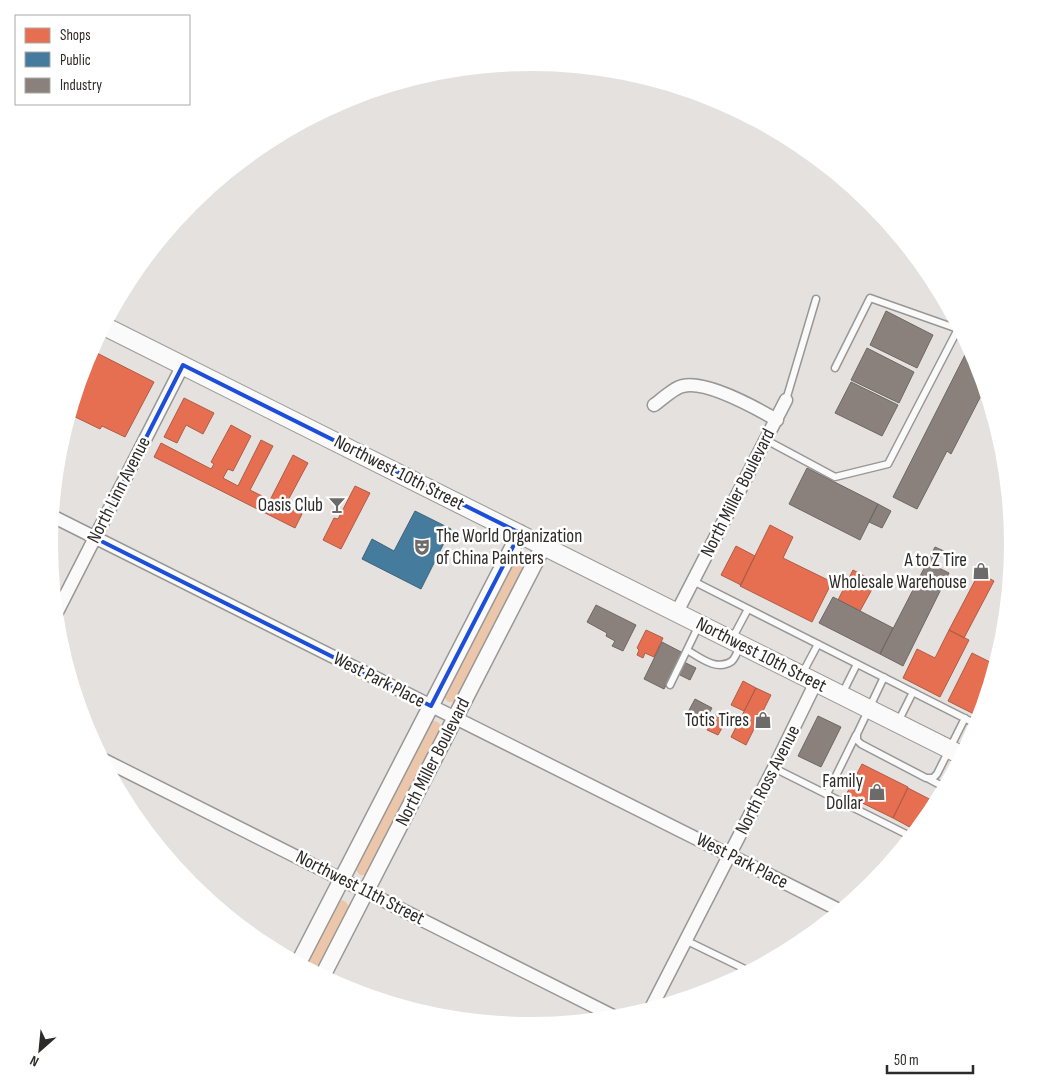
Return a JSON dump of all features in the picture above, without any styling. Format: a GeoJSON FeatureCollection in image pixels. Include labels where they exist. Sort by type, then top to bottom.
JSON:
{"type":"FeatureCollection","features":[{"type":"Feature","properties":{"kind":"main road","name":"Northwest 10th Street"},"geometry":{"type":"LineString","coordinates":[[110,329],[956,752]]}},
{"type":"Feature","properties":{"kind":"street","name":"North Linn Avenue"},"geometry":{"type":"LineString","coordinates":[[62,603],[183,365]]}},
{"type":"Feature","properties":{"kind":"street"},"geometry":{"type":"LineString","coordinates":[[654,405],[682,386],[702,386],[733,398],[776,420]]}},
{"type":"Feature","properties":{"kind":"street","name":"North Miller Boulevard"},"geometry":{"type":"LineString","coordinates":[[677,612],[786,400]]}},
{"type":"Feature","properties":{"kind":"street","name":"West Park Place"},"geometry":{"type":"LineString","coordinates":[[59,519],[835,908]]}},
{"type":"Feature","properties":{"kind":"street","name":"North Miller Boulevard"},"geometry":{"type":"LineString","coordinates":[[301,959],[520,534]]}},
{"type":"Feature","properties":{"kind":"street","name":"North Miller Boulevard"},"geometry":{"type":"LineString","coordinates":[[325,971],[544,546]]}},
{"type":"Feature","properties":{"kind":"street","name":"North Ross Avenue"},"geometry":{"type":"LineString","coordinates":[[654,1002],[774,768],[809,679]]}},
{"type":"Feature","properties":{"kind":"street","name":"Northwest 11th Street"},"geometry":{"type":"LineString","coordinates":[[111,764],[367,890],[605,1012]]}},
{"type":"Feature","properties":{"kind":"lane"},"geometry":{"type":"LineString","coordinates":[[835,368],[870,298],[951,327]]}},
{"type":"Feature","properties":{"kind":"lane"},"geometry":{"type":"LineString","coordinates":[[786,400],[816,300]]}},
{"type":"Feature","properties":{"kind":"lane"},"geometry":{"type":"LineString","coordinates":[[766,440],[835,477],[888,464],[955,334]]}},
{"type":"Feature","properties":{"kind":"lane"},"geometry":{"type":"LineString","coordinates":[[693,581],[970,721]]}},
{"type":"Feature","properties":{"kind":"lane"},"geometry":{"type":"LineString","coordinates":[[687,650],[714,665],[732,660],[748,608]]}},
{"type":"Feature","properties":{"kind":"lane"},"geometry":{"type":"LineString","coordinates":[[670,685],[700,624]]}},
{"type":"Feature","properties":{"kind":"lane"},"geometry":{"type":"LineString","coordinates":[[809,679],[818,644]]}},
{"type":"Feature","properties":{"kind":"lane"},"geometry":{"type":"LineString","coordinates":[[842,695],[858,664]]}},
{"type":"Feature","properties":{"kind":"lane"},"geometry":{"type":"LineString","coordinates":[[827,794],[884,677]]}},
{"type":"Feature","properties":{"kind":"lane"},"geometry":{"type":"LineString","coordinates":[[897,723],[913,692]]}},
{"type":"Feature","properties":{"kind":"lane"},"geometry":{"type":"LineString","coordinates":[[926,778],[933,778],[956,752],[965,718]]}},
{"type":"Feature","properties":{"kind":"lane"},"geometry":{"type":"LineString","coordinates":[[857,734],[857,740],[861,744],[939,785]]}},
{"type":"Feature","properties":{"kind":"lane"},"geometry":{"type":"LineString","coordinates":[[774,768],[906,834]]}},
{"type":"Feature","properties":{"kind":"lane"},"geometry":{"type":"LineString","coordinates":[[685,940],[743,968]]}},
{"type":"Feature","properties":{"kind":"highlighted area"},"geometry":{"type":"Polygon","coordinates":[[[183,365],[520,533],[431,706],[95,538],[183,365]]]}},
{"type":"Feature","properties":{"kind":"shaded area"},"geometry":{"type":"Polygon","coordinates":[[[517,553],[526,553],[529,559],[455,702],[448,702],[444,697],[444,693],[517,553]]]}},
{"type":"Feature","properties":{"kind":"shaded area"},"geometry":{"type":"Polygon","coordinates":[[[430,722],[438,722],[442,727],[366,875],[360,875],[355,869],[430,722]]]}},
{"type":"Feature","properties":{"kind":"shaded area"},"geometry":{"type":"Polygon","coordinates":[[[342,900],[350,908],[319,968],[306,961],[336,904],[342,900]]]}},
{"type":"Feature","properties":{"kind":"building: Shops"},"geometry":{"type":"Polygon","coordinates":[[[98,354],[154,382],[125,437],[102,426],[100,429],[76,417],[98,354]]]}},
{"type":"Feature","properties":{"kind":"building: Shops"},"geometry":{"type":"Polygon","coordinates":[[[184,398],[214,413],[203,434],[186,425],[177,443],[164,437],[184,398]]]}},
{"type":"Feature","properties":{"kind":"building: Shops"},"geometry":{"type":"Polygon","coordinates":[[[231,425],[251,436],[233,471],[228,469],[223,478],[238,486],[261,440],[273,446],[250,490],[270,500],[293,455],[308,463],[285,506],[302,514],[295,528],[154,457],[161,443],[211,469],[214,464],[211,462],[231,425]]]}},
{"type":"Feature","properties":{"kind":"building: Shops"},"geometry":{"type":"Polygon","coordinates":[[[355,486],[370,493],[341,549],[323,540],[334,518],[338,519],[355,486]]]}},
{"type":"Feature","properties":{"kind":"building: Shops"},"geometry":{"type":"Polygon","coordinates":[[[770,525],[793,537],[783,558],[832,582],[812,622],[740,586],[770,525]]]}},
{"type":"Feature","properties":{"kind":"building: Shops"},"geometry":{"type":"Polygon","coordinates":[[[736,546],[755,556],[741,585],[721,575],[736,546]]]}},
{"type":"Feature","properties":{"kind":"building: Shops"},"geometry":{"type":"Polygon","coordinates":[[[853,570],[876,582],[860,611],[838,600],[853,570]]]}},
{"type":"Feature","properties":{"kind":"building: Shops"},"geometry":{"type":"Polygon","coordinates":[[[979,573],[994,581],[964,638],[949,630],[979,573]]]}},
{"type":"Feature","properties":{"kind":"building: Shops"},"geometry":{"type":"Polygon","coordinates":[[[646,630],[663,638],[654,657],[645,653],[643,658],[637,655],[639,650],[637,648],[646,630]]]}},
{"type":"Feature","properties":{"kind":"building: Shops"},"geometry":{"type":"Polygon","coordinates":[[[949,630],[969,640],[940,697],[903,678],[917,649],[935,658],[949,630]]]}},
{"type":"Feature","properties":{"kind":"building: Shops"},"geometry":{"type":"Polygon","coordinates":[[[972,653],[989,662],[973,713],[948,701],[972,653]]]}},
{"type":"Feature","properties":{"kind":"building: Shops"},"geometry":{"type":"Polygon","coordinates":[[[743,681],[756,688],[744,711],[731,705],[743,681]]]}},
{"type":"Feature","properties":{"kind":"building: Shops"},"geometry":{"type":"Polygon","coordinates":[[[756,688],[771,695],[746,745],[731,737],[756,688]]]}},
{"type":"Feature","properties":{"kind":"building: Shops"},"geometry":{"type":"Polygon","coordinates":[[[715,715],[726,721],[718,735],[707,730],[715,715]]]}},
{"type":"Feature","properties":{"kind":"building: Shops","name":"Family Dollar"},"geometry":{"type":"Polygon","coordinates":[[[862,764],[908,787],[893,818],[846,795],[862,764]]]}},
{"type":"Feature","properties":{"kind":"building: Shops"},"geometry":{"type":"Polygon","coordinates":[[[908,788],[930,799],[911,828],[893,818],[908,788]]]}},
{"type":"Feature","properties":{"kind":"building: Public"},"geometry":{"type":"Polygon","coordinates":[[[415,511],[451,529],[421,589],[362,559],[372,539],[394,551],[415,511]]]}},
{"type":"Feature","properties":{"kind":"building: Industry"},"geometry":{"type":"Polygon","coordinates":[[[886,311],[933,335],[917,368],[870,345],[886,311]]]}},
{"type":"Feature","properties":{"kind":"building: Industry"},"geometry":{"type":"Polygon","coordinates":[[[867,348],[914,372],[899,403],[851,380],[867,348]]]}},
{"type":"Feature","properties":{"kind":"building: Industry"},"geometry":{"type":"Polygon","coordinates":[[[965,356],[980,397],[951,454],[947,451],[917,509],[893,497],[965,356]]]}},
{"type":"Feature","properties":{"kind":"building: Industry"},"geometry":{"type":"Polygon","coordinates":[[[851,382],[898,405],[882,436],[835,413],[851,382]]]}},
{"type":"Feature","properties":{"kind":"building: Industry"},"geometry":{"type":"Polygon","coordinates":[[[807,468],[878,504],[860,540],[789,504],[807,468]]]}},
{"type":"Feature","properties":{"kind":"building: Industry"},"geometry":{"type":"Polygon","coordinates":[[[878,504],[891,511],[882,528],[869,522],[878,504]]]}},
{"type":"Feature","properties":{"kind":"building: Industry"},"geometry":{"type":"Polygon","coordinates":[[[935,547],[944,551],[935,566],[949,573],[903,666],[880,654],[935,547]]]}},
{"type":"Feature","properties":{"kind":"building: Industry"},"geometry":{"type":"Polygon","coordinates":[[[833,597],[893,628],[880,654],[819,623],[833,597]]]}},
{"type":"Feature","properties":{"kind":"building: Industry"},"geometry":{"type":"Polygon","coordinates":[[[596,605],[636,625],[623,651],[612,646],[615,641],[606,636],[607,633],[587,622],[596,605]]]}},
{"type":"Feature","properties":{"kind":"building: Industry"},"geometry":{"type":"Polygon","coordinates":[[[662,642],[683,653],[664,689],[644,679],[662,642]]]}},
{"type":"Feature","properties":{"kind":"building: Industry"},"geometry":{"type":"Polygon","coordinates":[[[684,662],[696,668],[690,680],[678,674],[684,662]]]}},
{"type":"Feature","properties":{"kind":"building: Industry"},"geometry":{"type":"Polygon","coordinates":[[[695,699],[712,708],[704,722],[687,714],[695,699]]]}},
{"type":"Feature","properties":{"kind":"building: Industry"},"geometry":{"type":"Polygon","coordinates":[[[818,716],[841,727],[821,767],[798,756],[818,716]]]}},
{"type":"Feature","properties":{"kind":"place","name":"Oasis Club"},"geometry":{"type":"Point","coordinates":[337,505]}},
{"type":"Feature","properties":{"kind":"place","name":"The World Organization of China Painters"},"geometry":{"type":"Point","coordinates":[422,547]}},
{"type":"Feature","properties":{"kind":"place","name":"A to Z Tire Wholesale Warehouse"},"geometry":{"type":"Point","coordinates":[981,571]}},
{"type":"Feature","properties":{"kind":"place","name":"Totis Tires"},"geometry":{"type":"Point","coordinates":[763,720]}},
{"type":"Feature","properties":{"kind":"place","name":"Family Dollar"},"geometry":{"type":"Point","coordinates":[877,792]}}]}
